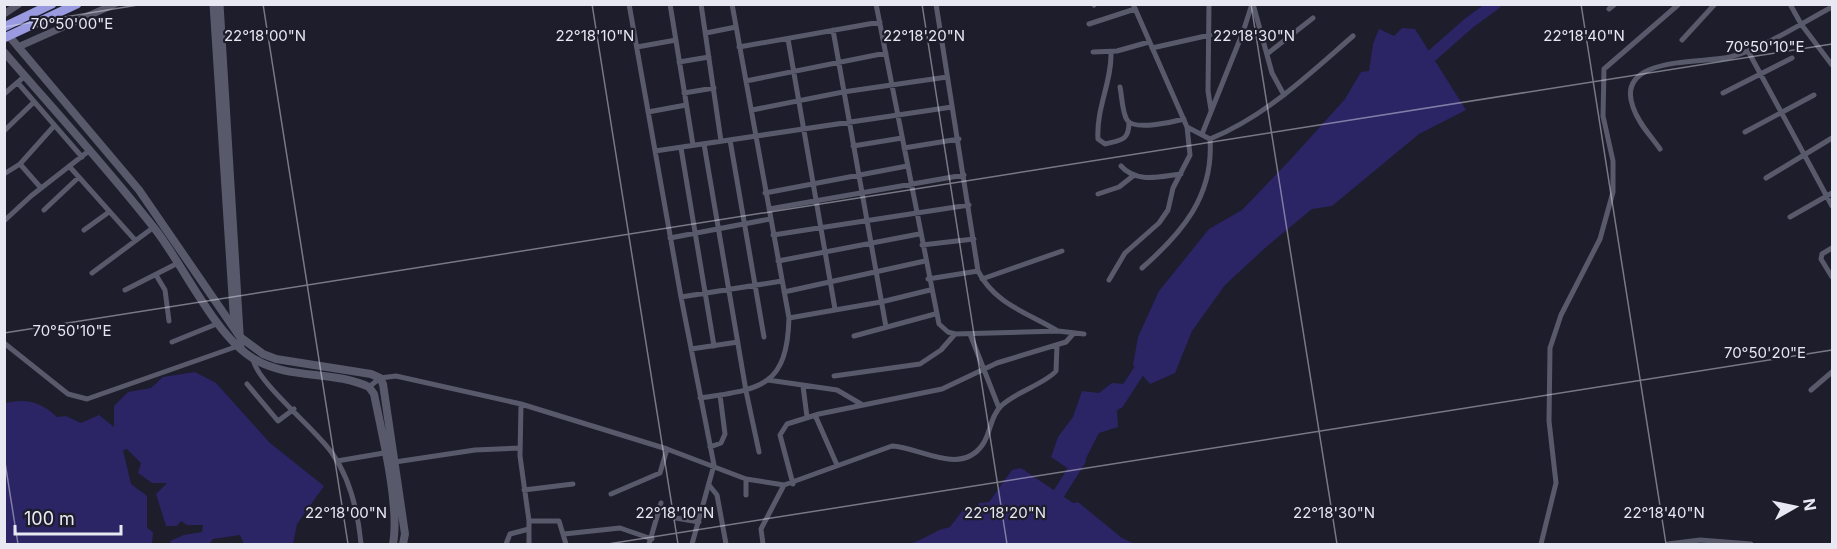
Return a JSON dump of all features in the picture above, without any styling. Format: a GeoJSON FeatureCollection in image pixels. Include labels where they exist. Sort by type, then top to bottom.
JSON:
{"type":"FeatureCollection","features":[{"type":"Feature","properties":{"kind":"highway"},"geometry":{"type":"LineString","coordinates":[[5,27],[52,4]]}},
{"type":"Feature","properties":{"kind":"highway"},"geometry":{"type":"LineString","coordinates":[[7,37],[77,4]]}},
{"type":"Feature","properties":{"kind":"main road"},"geometry":{"type":"LineString","coordinates":[[7,37],[139,190],[234,328],[239,343],[276,359],[371,374],[380,378],[384,384],[405,534],[403,544]]}},
{"type":"Feature","properties":{"kind":"main road"},"geometry":{"type":"LineString","coordinates":[[4,52],[154,227],[219,323],[253,358],[281,370],[369,387],[374,394],[395,520],[393,544]]}},
{"type":"Feature","properties":{"kind":"street"},"geometry":{"type":"LineString","coordinates":[[4,14],[20,4]]}},
{"type":"Feature","properties":{"kind":"street"},"geometry":{"type":"LineString","coordinates":[[18,47],[115,4]]}},
{"type":"Feature","properties":{"kind":"street"},"geometry":{"type":"LineString","coordinates":[[213,4],[234,328]]}},
{"type":"Feature","properties":{"kind":"street"},"geometry":{"type":"LineString","coordinates":[[4,343],[69,393],[87,399],[190,364],[239,343],[220,4]]}},
{"type":"Feature","properties":{"kind":"street"},"geometry":{"type":"LineString","coordinates":[[629,4],[670,238],[714,465],[692,544]]}},
{"type":"Feature","properties":{"kind":"street"},"geometry":{"type":"LineString","coordinates":[[670,4],[693,145]]}},
{"type":"Feature","properties":{"kind":"street"},"geometry":{"type":"LineString","coordinates":[[701,4],[721,141]]}},
{"type":"Feature","properties":{"kind":"street"},"geometry":{"type":"LineString","coordinates":[[700,398],[746,391],[768,380],[776,372],[786,351],[789,318],[732,4]]}},
{"type":"Feature","properties":{"kind":"street"},"geometry":{"type":"LineString","coordinates":[[876,4],[930,290],[935,314],[942,329],[970,334],[1058,331],[1084,334]]}},
{"type":"Feature","properties":{"kind":"street"},"geometry":{"type":"LineString","coordinates":[[936,4],[978,271],[992,293],[1010,306],[1058,331]]}},
{"type":"Feature","properties":{"kind":"street"},"geometry":{"type":"LineString","coordinates":[[1209,4],[1208,91],[1211,110]]}},
{"type":"Feature","properties":{"kind":"street"},"geometry":{"type":"LineString","coordinates":[[1252,4],[1267,54],[1284,95]]}},
{"type":"Feature","properties":{"kind":"street"},"geometry":{"type":"LineString","coordinates":[[1202,134],[1252,4]]}},
{"type":"Feature","properties":{"kind":"street"},"geometry":{"type":"LineString","coordinates":[[1609,9],[1615,4]]}},
{"type":"Feature","properties":{"kind":"street"},"geometry":{"type":"LineString","coordinates":[[1541,544],[1556,483],[1549,421],[1550,348],[1561,315],[1600,239],[1613,192],[1613,160],[1604,116],[1604,69],[1679,4]]}},
{"type":"Feature","properties":{"kind":"street"},"geometry":{"type":"LineString","coordinates":[[1682,40],[1715,4]]}},
{"type":"Feature","properties":{"kind":"street"},"geometry":{"type":"LineString","coordinates":[[1790,4],[1801,24],[1833,65]]}},
{"type":"Feature","properties":{"kind":"street"},"geometry":{"type":"LineString","coordinates":[[1660,149],[1633,108],[1632,94],[1636,79],[1643,73],[1664,64],[1724,58],[1748,51],[1833,6]]}},
{"type":"Feature","properties":{"kind":"street"},"geometry":{"type":"LineString","coordinates":[[1089,24],[1134,7],[1184,119],[1190,155],[1173,188],[1171,202],[1164,217],[1125,253],[1110,280]]}},
{"type":"Feature","properties":{"kind":"street"},"geometry":{"type":"LineString","coordinates":[[1267,54],[1312,18]]}},
{"type":"Feature","properties":{"kind":"street"},"geometry":{"type":"LineString","coordinates":[[740,47],[880,22]]}},
{"type":"Feature","properties":{"kind":"street"},"geometry":{"type":"LineString","coordinates":[[706,33],[736,27]]}},
{"type":"Feature","properties":{"kind":"street"},"geometry":{"type":"LineString","coordinates":[[833,30],[886,327]]}},
{"type":"Feature","properties":{"kind":"street"},"geometry":{"type":"LineString","coordinates":[[1093,52],[1111,52],[1210,35]]}},
{"type":"Feature","properties":{"kind":"street"},"geometry":{"type":"LineString","coordinates":[[1210,140],[1234,130],[1284,95],[1353,36]]}},
{"type":"Feature","properties":{"kind":"street"},"geometry":{"type":"LineString","coordinates":[[788,39],[835,309]]}},
{"type":"Feature","properties":{"kind":"street"},"geometry":{"type":"LineString","coordinates":[[637,47],[676,40]]}},
{"type":"Feature","properties":{"kind":"street"},"geometry":{"type":"LineString","coordinates":[[1748,51],[1804,154],[1829,194],[1833,206]]}},
{"type":"Feature","properties":{"kind":"street"},"geometry":{"type":"LineString","coordinates":[[1111,52],[1111,67],[1098,114],[1101,143],[1126,138],[1129,135],[1129,122],[1120,87]]}},
{"type":"Feature","properties":{"kind":"street"},"geometry":{"type":"LineString","coordinates":[[746,81],[886,53]]}},
{"type":"Feature","properties":{"kind":"street"},"geometry":{"type":"LineString","coordinates":[[679,62],[709,57]]}},
{"type":"Feature","properties":{"kind":"street"},"geometry":{"type":"LineString","coordinates":[[1723,93],[1792,58]]}},
{"type":"Feature","properties":{"kind":"street"},"geometry":{"type":"LineString","coordinates":[[4,94],[25,76]]}},
{"type":"Feature","properties":{"kind":"street"},"geometry":{"type":"LineString","coordinates":[[752,110],[843,92],[947,76]]}},
{"type":"Feature","properties":{"kind":"street"},"geometry":{"type":"LineString","coordinates":[[18,83],[82,157]]}},
{"type":"Feature","properties":{"kind":"street"},"geometry":{"type":"LineString","coordinates":[[684,93],[714,88]]}},
{"type":"Feature","properties":{"kind":"street"},"geometry":{"type":"LineString","coordinates":[[1745,132],[1814,95]]}},
{"type":"Feature","properties":{"kind":"street"},"geometry":{"type":"LineString","coordinates":[[4,131],[34,102]]}},
{"type":"Feature","properties":{"kind":"street"},"geometry":{"type":"LineString","coordinates":[[648,112],[686,105]]}},
{"type":"Feature","properties":{"kind":"street"},"geometry":{"type":"LineString","coordinates":[[655,151],[952,106]]}},
{"type":"Feature","properties":{"kind":"street"},"geometry":{"type":"LineString","coordinates":[[1129,122],[1148,125],[1184,119]]}},
{"type":"Feature","properties":{"kind":"street"},"geometry":{"type":"LineString","coordinates":[[4,174],[20,164],[54,126]]}},
{"type":"Feature","properties":{"kind":"street"},"geometry":{"type":"LineString","coordinates":[[1187,127],[1210,140]]}},
{"type":"Feature","properties":{"kind":"street"},"geometry":{"type":"LineString","coordinates":[[853,146],[902,138]]}},
{"type":"Feature","properties":{"kind":"street"},"geometry":{"type":"LineString","coordinates":[[1766,178],[1833,138]]}},
{"type":"Feature","properties":{"kind":"street"},"geometry":{"type":"LineString","coordinates":[[904,148],[959,139]]}},
{"type":"Feature","properties":{"kind":"street"},"geometry":{"type":"LineString","coordinates":[[730,140],[764,337]]}},
{"type":"Feature","properties":{"kind":"street"},"geometry":{"type":"LineString","coordinates":[[1142,268],[1183,229],[1195,211],[1206,187],[1210,140]]}},
{"type":"Feature","properties":{"kind":"street"},"geometry":{"type":"LineString","coordinates":[[704,144],[746,391],[759,452]]}},
{"type":"Feature","properties":{"kind":"street"},"geometry":{"type":"LineString","coordinates":[[681,148],[714,346]]}},
{"type":"Feature","properties":{"kind":"street"},"geometry":{"type":"LineString","coordinates":[[4,221],[41,188],[90,150]]}},
{"type":"Feature","properties":{"kind":"street"},"geometry":{"type":"LineString","coordinates":[[20,164],[41,188]]}},
{"type":"Feature","properties":{"kind":"street"},"geometry":{"type":"LineString","coordinates":[[69,166],[135,240]]}},
{"type":"Feature","properties":{"kind":"street"},"geometry":{"type":"LineString","coordinates":[[765,193],[907,166]]}},
{"type":"Feature","properties":{"kind":"street"},"geometry":{"type":"LineString","coordinates":[[1121,166],[1133,176],[1153,177],[1181,174]]}},
{"type":"Feature","properties":{"kind":"street"},"geometry":{"type":"LineString","coordinates":[[769,209],[964,175]]}},
{"type":"Feature","properties":{"kind":"street"},"geometry":{"type":"LineString","coordinates":[[1098,194],[1119,187],[1133,176]]}},
{"type":"Feature","properties":{"kind":"street"},"geometry":{"type":"LineString","coordinates":[[44,210],[79,177]]}},
{"type":"Feature","properties":{"kind":"street"},"geometry":{"type":"LineString","coordinates":[[1790,217],[1829,194]]}},
{"type":"Feature","properties":{"kind":"street"},"geometry":{"type":"LineString","coordinates":[[773,235],[969,205]]}},
{"type":"Feature","properties":{"kind":"street"},"geometry":{"type":"LineString","coordinates":[[84,230],[109,212]]}},
{"type":"Feature","properties":{"kind":"street"},"geometry":{"type":"LineString","coordinates":[[670,238],[770,219]]}},
{"type":"Feature","properties":{"kind":"street"},"geometry":{"type":"LineString","coordinates":[[92,273],[154,227]]}},
{"type":"Feature","properties":{"kind":"street"},"geometry":{"type":"LineString","coordinates":[[778,261],[919,234]]}},
{"type":"Feature","properties":{"kind":"street"},"geometry":{"type":"LineString","coordinates":[[922,245],[974,239]]}},
{"type":"Feature","properties":{"kind":"street"},"geometry":{"type":"LineString","coordinates":[[1833,248],[1822,254],[1821,259],[1833,277]]}},
{"type":"Feature","properties":{"kind":"street"},"geometry":{"type":"LineString","coordinates":[[982,279],[1062,251]]}},
{"type":"Feature","properties":{"kind":"street"},"geometry":{"type":"LineString","coordinates":[[784,292],[830,280],[925,261]]}},
{"type":"Feature","properties":{"kind":"street"},"geometry":{"type":"LineString","coordinates":[[125,290],[178,264]]}},
{"type":"Feature","properties":{"kind":"street"},"geometry":{"type":"LineString","coordinates":[[928,279],[978,271]]}},
{"type":"Feature","properties":{"kind":"street"},"geometry":{"type":"LineString","coordinates":[[156,275],[165,290],[169,321]]}},
{"type":"Feature","properties":{"kind":"street"},"geometry":{"type":"LineString","coordinates":[[681,297],[782,282]]}},
{"type":"Feature","properties":{"kind":"street"},"geometry":{"type":"LineString","coordinates":[[789,318],[881,302],[930,290]]}},
{"type":"Feature","properties":{"kind":"street"},"geometry":{"type":"LineString","coordinates":[[854,336],[935,314]]}},
{"type":"Feature","properties":{"kind":"street"},"geometry":{"type":"LineString","coordinates":[[172,342],[219,323]]}},
{"type":"Feature","properties":{"kind":"street"},"geometry":{"type":"LineString","coordinates":[[834,376],[920,364],[941,350],[955,333]]}},
{"type":"Feature","properties":{"kind":"street"},"geometry":{"type":"LineString","coordinates":[[793,484],[780,435],[787,424],[861,404],[942,388],[997,363],[1066,342],[1074,333]]}},
{"type":"Feature","properties":{"kind":"street"},"geometry":{"type":"LineString","coordinates":[[970,334],[999,408]]}},
{"type":"Feature","properties":{"kind":"street"},"geometry":{"type":"LineString","coordinates":[[691,349],[738,342]]}},
{"type":"Feature","properties":{"kind":"street"},"geometry":{"type":"LineString","coordinates":[[369,387],[380,378],[396,376],[521,404],[667,449],[746,479],[784,485],[793,484],[837,465],[892,446],[903,446],[940,459],[965,458],[982,445],[987,428],[999,408],[1026,389],[1053,375],[1058,365],[1057,345]]}},
{"type":"Feature","properties":{"kind":"street"},"geometry":{"type":"LineString","coordinates":[[253,358],[255,368],[265,382],[314,429],[337,461],[356,509],[361,544]]}},
{"type":"Feature","properties":{"kind":"street"},"geometry":{"type":"LineString","coordinates":[[1811,390],[1833,372]]}},
{"type":"Feature","properties":{"kind":"street"},"geometry":{"type":"LineString","coordinates":[[768,380],[837,390],[861,404]]}},
{"type":"Feature","properties":{"kind":"street"},"geometry":{"type":"LineString","coordinates":[[247,384],[278,421],[294,409]]}},
{"type":"Feature","properties":{"kind":"street"},"geometry":{"type":"LineString","coordinates":[[803,386],[807,417]]}},
{"type":"Feature","properties":{"kind":"street"},"geometry":{"type":"LineString","coordinates":[[710,447],[721,443],[725,434],[720,395]]}},
{"type":"Feature","properties":{"kind":"street"},"geometry":{"type":"LineString","coordinates":[[521,404],[520,448],[529,521],[529,544]]}},
{"type":"Feature","properties":{"kind":"street"},"geometry":{"type":"LineString","coordinates":[[815,415],[837,465]]}},
{"type":"Feature","properties":{"kind":"street"},"geometry":{"type":"LineString","coordinates":[[395,462],[475,450],[520,448]]}},
{"type":"Feature","properties":{"kind":"street"},"geometry":{"type":"LineString","coordinates":[[611,494],[657,475],[662,470],[667,449]]}},
{"type":"Feature","properties":{"kind":"street"},"geometry":{"type":"LineString","coordinates":[[337,461],[384,453]]}},
{"type":"Feature","properties":{"kind":"street"},"geometry":{"type":"LineString","coordinates":[[746,479],[746,495]]}},
{"type":"Feature","properties":{"kind":"street"},"geometry":{"type":"LineString","coordinates":[[524,490],[573,484]]}},
{"type":"Feature","properties":{"kind":"street"},"geometry":{"type":"LineString","coordinates":[[710,485],[717,495],[726,544]]}},
{"type":"Feature","properties":{"kind":"street"},"geometry":{"type":"LineString","coordinates":[[763,544],[760,529],[784,485]]}},
{"type":"Feature","properties":{"kind":"street"},"geometry":{"type":"LineString","coordinates":[[564,534],[620,528],[650,542],[661,503]]}},
{"type":"Feature","properties":{"kind":"street"},"geometry":{"type":"LineString","coordinates":[[670,517],[699,522]]}},
{"type":"Feature","properties":{"kind":"street"},"geometry":{"type":"LineString","coordinates":[[529,521],[556,519],[561,524],[566,544]]}},
{"type":"Feature","properties":{"kind":"street"},"geometry":{"type":"LineString","coordinates":[[506,544],[510,534],[529,529]]}},
{"type":"Feature","properties":{"kind":"street"},"geometry":{"type":"LineString","coordinates":[[1668,544],[1700,540],[1751,544]]}},
{"type":"Feature","properties":{"kind":"shaded area"},"geometry":{"type":"Polygon","coordinates":[[[1402,28],[1415,29],[1466,110],[1419,134],[1332,206],[1312,209],[1265,248],[1225,285],[1192,331],[1175,373],[1150,384],[1133,365],[1138,337],[1159,291],[1209,229],[1242,210],[1345,99],[1361,72],[1369,71],[1373,44],[1379,29],[1394,36],[1402,28]]]}},
{"type":"Feature","properties":{"kind":"shaded area"},"geometry":{"type":"Polygon","coordinates":[[[195,372],[216,383],[270,443],[324,486],[297,524],[293,544],[244,544],[240,535],[213,539],[209,544],[172,544],[170,541],[184,535],[202,532],[203,525],[187,525],[181,521],[177,526],[166,526],[156,494],[167,483],[152,483],[138,473],[141,463],[127,449],[123,450],[131,484],[147,496],[147,528],[153,532],[152,544],[5,544],[5,403],[27,401],[46,408],[57,417],[66,416],[81,423],[99,415],[114,427],[114,406],[128,392],[151,388],[163,377],[195,372]]]}},
{"type":"Feature","properties":{"kind":"shaded area"},"geometry":{"type":"Polygon","coordinates":[[[1112,383],[1126,384],[1127,400],[1117,411],[1118,427],[1099,433],[1083,464],[1073,472],[1051,457],[1058,437],[1073,417],[1082,391],[1099,393],[1112,383]]]}},
{"type":"Feature","properties":{"kind":"shaded area"},"geometry":{"type":"Polygon","coordinates":[[[1021,468],[1073,503],[1078,502],[1122,538],[1135,544],[909,544],[950,527],[966,506],[975,509],[979,503],[989,502],[1012,470],[1021,468]]]}},
{"type":"Feature","properties":{"kind":"waterway"},"geometry":{"type":"LineString","coordinates":[[1420,66],[1469,23],[1495,4]]}},
{"type":"Feature","properties":{"kind":"waterway"},"geometry":{"type":"LineString","coordinates":[[1118,403],[1146,360]]}},
{"type":"Feature","properties":{"kind":"waterway"},"geometry":{"type":"LineString","coordinates":[[1051,506],[1080,460]]}}]}
